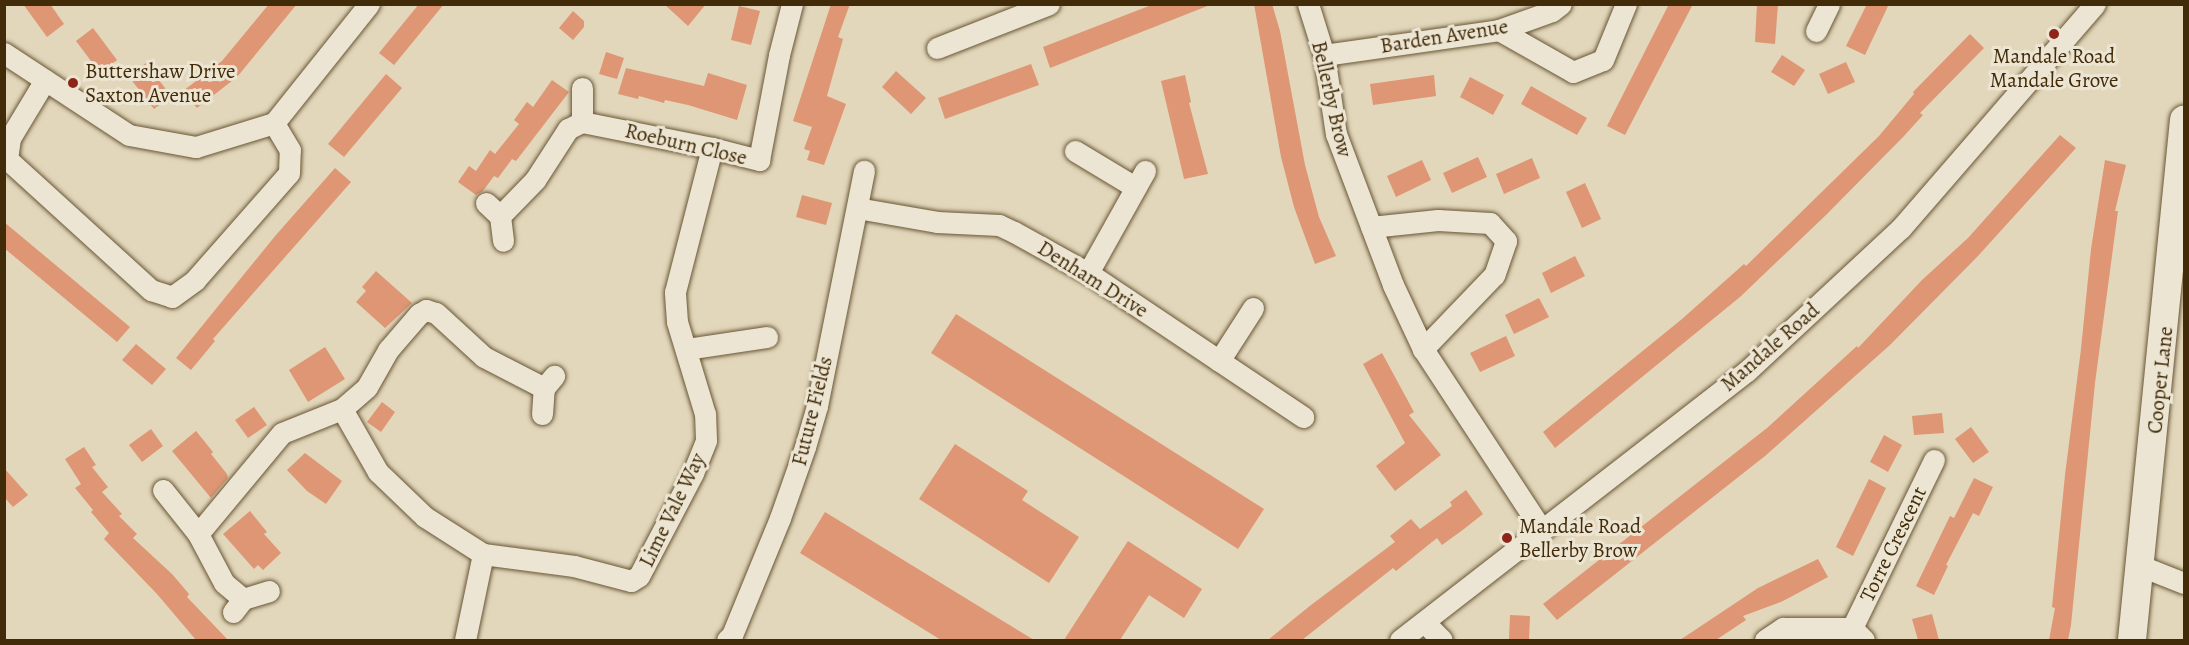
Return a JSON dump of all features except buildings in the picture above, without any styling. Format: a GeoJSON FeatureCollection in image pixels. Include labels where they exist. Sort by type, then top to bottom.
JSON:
{"type":"FeatureCollection","features":[{"type":"Feature","properties":{"kind":"main road","name":"Cooper Lane"},"geometry":{"type":"LineString","coordinates":[[2132,640],[2184,120]]}},
{"type":"Feature","properties":{"kind":"street"},"geometry":{"type":"LineString","coordinates":[[4,53],[129,135],[196,147],[274,123],[369,4]]}},
{"type":"Feature","properties":{"kind":"street","name":"Roeburn Close"},"geometry":{"type":"LineString","coordinates":[[582,122],[712,148],[759,160],[778,55],[792,4]]}},
{"type":"Feature","properties":{"kind":"street"},"geometry":{"type":"LineString","coordinates":[[937,48],[1049,4]]}},
{"type":"Feature","properties":{"kind":"street","name":"Bellerby Brow"},"geometry":{"type":"LineString","coordinates":[[1308,4],[1324,55],[1336,134],[1371,227],[1423,349],[1542,530]]}},
{"type":"Feature","properties":{"kind":"street","name":"Barden Avenue"},"geometry":{"type":"LineString","coordinates":[[1324,55],[1499,30],[1552,11],[1561,4]]}},
{"type":"Feature","properties":{"kind":"street"},"geometry":{"type":"LineString","coordinates":[[1499,30],[1573,72],[1603,60],[1626,4]]}},
{"type":"Feature","properties":{"kind":"street"},"geometry":{"type":"LineString","coordinates":[[1816,31],[1829,4]]}},
{"type":"Feature","properties":{"kind":"street","name":"Mandale Road"},"geometry":{"type":"LineString","coordinates":[[1400,640],[1747,371],[1901,228],[2095,4]]}},
{"type":"Feature","properties":{"kind":"street"},"geometry":{"type":"LineString","coordinates":[[45,80],[10,138],[8,159],[151,290],[172,297],[195,280],[289,173],[290,150],[274,123]]}},
{"type":"Feature","properties":{"kind":"street"},"geometry":{"type":"LineString","coordinates":[[503,241],[493,210],[535,180],[568,129],[582,122],[582,88]]}},
{"type":"Feature","properties":{"kind":"street","name":"Lime Vale Way"},"geometry":{"type":"LineString","coordinates":[[483,554],[574,566],[631,581],[639,576],[693,472],[706,440],[705,414],[677,322],[675,292],[712,148]]}},
{"type":"Feature","properties":{"kind":"street"},"geometry":{"type":"LineString","coordinates":[[1075,151],[1140,179],[1088,273]]}},
{"type":"Feature","properties":{"kind":"street","name":"Future Fields"},"geometry":{"type":"LineString","coordinates":[[727,640],[732,635],[780,518],[806,447],[817,406],[864,171]]}},
{"type":"Feature","properties":{"kind":"street","name":"Denham Drive"},"geometry":{"type":"LineString","coordinates":[[857,208],[937,222],[999,225],[1088,273],[1303,417]]}},
{"type":"Feature","properties":{"kind":"street"},"geometry":{"type":"LineString","coordinates":[[1371,227],[1438,220],[1490,223],[1506,241],[1494,275],[1423,349]]}},
{"type":"Feature","properties":{"kind":"street"},"geometry":{"type":"LineString","coordinates":[[1219,361],[1253,308]]}},
{"type":"Feature","properties":{"kind":"street"},"geometry":{"type":"LineString","coordinates":[[198,534],[282,433],[342,409],[367,387],[388,350],[419,314],[426,310],[436,313],[484,357],[549,382],[542,414]]}},
{"type":"Feature","properties":{"kind":"street"},"geometry":{"type":"LineString","coordinates":[[686,349],[767,337]]}},
{"type":"Feature","properties":{"kind":"street"},"geometry":{"type":"LineString","coordinates":[[342,409],[378,472],[425,517],[483,554],[465,640]]}},
{"type":"Feature","properties":{"kind":"street","name":"Torre Crescent"},"geometry":{"type":"LineString","coordinates":[[1765,640],[1783,628],[1858,634],[1934,460]]}},
{"type":"Feature","properties":{"kind":"street"},"geometry":{"type":"LineString","coordinates":[[163,490],[198,534],[238,605],[269,591]]}},
{"type":"Feature","properties":{"kind":"street"},"geometry":{"type":"LineString","coordinates":[[2140,566],[2184,583]]}},
{"type":"Feature","properties":{"kind":"street"},"geometry":{"type":"LineString","coordinates":[[1424,622],[1442,640]]}},
{"type":"Feature","properties":{"kind":"place","name":"Mandale Road Mandale Grove"},"geometry":{"type":"Point","coordinates":[2054,34]}},
{"type":"Feature","properties":{"kind":"place","name":"Buttershaw Drive Saxton Avenue"},"geometry":{"type":"Point","coordinates":[73,83]}},
{"type":"Feature","properties":{"kind":"place","name":"Mandale Road Bellerby Brow"},"geometry":{"type":"Point","coordinates":[1507,538]}}]}
